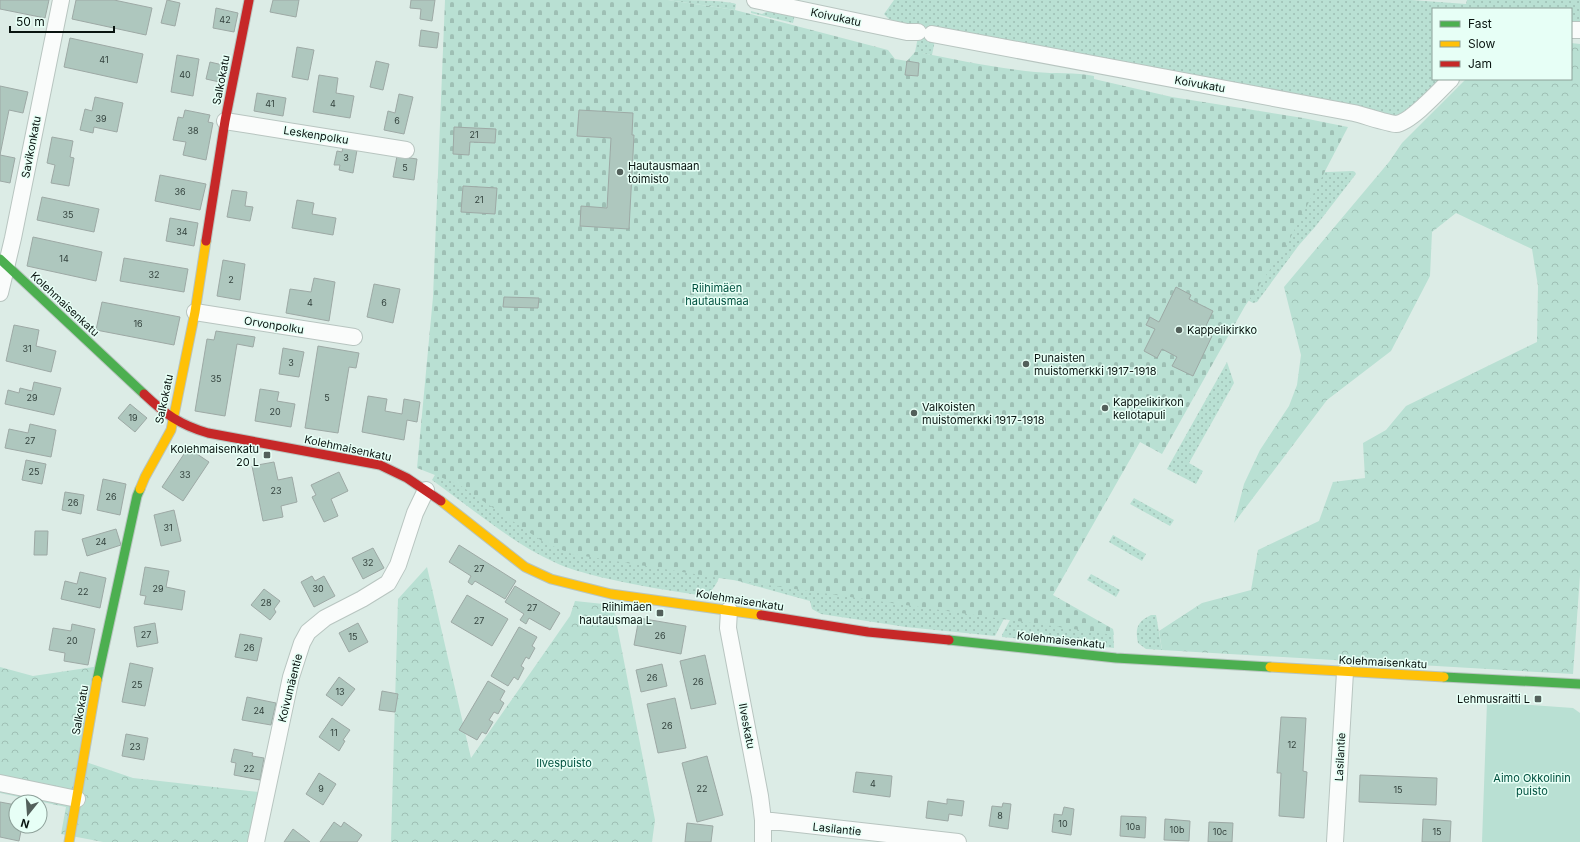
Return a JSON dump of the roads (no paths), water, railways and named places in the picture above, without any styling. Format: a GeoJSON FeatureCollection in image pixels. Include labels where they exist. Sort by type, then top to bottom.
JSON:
{"type":"FeatureCollection","features":[{"type":"Feature","properties":{"kind":"street","name":"Savikonkatu"},"geometry":{"type":"LineString","coordinates":[[0,293],[3,263],[60,0]]}},
{"type":"Feature","properties":{"kind":"street","name":"Salkokatu"},"geometry":{"type":"LineString","coordinates":[[69,842],[100,666],[137,496],[145,476],[171,430],[172,419],[195,312],[225,121],[248,0]]}},
{"type":"Feature","properties":{"kind":"street","name":"Koivukatu"},"geometry":{"type":"LineString","coordinates":[[755,0],[907,32],[925,33],[1346,112],[1396,124],[1406,121],[1450,80]]}},
{"type":"Feature","properties":{"kind":"street","name":"Leskenpolku"},"geometry":{"type":"LineString","coordinates":[[225,121],[406,150]]}},
{"type":"Feature","properties":{"kind":"street","name":"Kolehmaisenkatu"},"geometry":{"type":"LineString","coordinates":[[3,263],[172,419],[186,427],[208,433],[380,465],[398,472],[426,490],[525,567],[551,579],[611,594],[729,610],[868,632],[1035,650],[1129,659],[1580,684]]}},
{"type":"Feature","properties":{"kind":"street","name":"Orvonpolku"},"geometry":{"type":"LineString","coordinates":[[195,312],[354,337]]}},
{"type":"Feature","properties":{"kind":"street","name":"Koivumäentie"},"geometry":{"type":"LineString","coordinates":[[256,842],[292,677],[302,643],[308,632],[325,618],[362,599],[388,583],[398,565],[415,513],[426,490]]}},
{"type":"Feature","properties":{"kind":"street","name":"Ilveskatu"},"geometry":{"type":"LineString","coordinates":[[729,610],[728,628],[758,781],[763,820],[763,842]]}},
{"type":"Feature","properties":{"kind":"street","name":"Lasilantie"},"geometry":{"type":"LineString","coordinates":[[1336,842],[1345,672]]}},
{"type":"Feature","properties":{"kind":"street"},"geometry":{"type":"LineString","coordinates":[[0,783],[77,799]]}},
{"type":"Feature","properties":{"kind":"street","name":"Lasilantie"},"geometry":{"type":"LineString","coordinates":[[763,820],[958,842]]}},
{"type":"Feature","properties":{"kind":"place","name":"Hautausmaan toimisto"},"geometry":{"type":"Point","coordinates":[620,172]}},
{"type":"Feature","properties":{"kind":"place","name":"Kappelikirkko"},"geometry":{"type":"Point","coordinates":[1179,330]}},
{"type":"Feature","properties":{"kind":"place","name":"Punaisten muistomerkki 1917-1918"},"geometry":{"type":"Point","coordinates":[1026,364]}},
{"type":"Feature","properties":{"kind":"place","name":"Kappelikirkon kellotapuli"},"geometry":{"type":"Point","coordinates":[1105,408]}},
{"type":"Feature","properties":{"kind":"place","name":"Valkoisten muistomerkki 1917-1918"},"geometry":{"type":"Point","coordinates":[914,413]}},
{"type":"Feature","properties":{"kind":"place","name":"Kolehmaisenkatu 20 L"},"geometry":{"type":"Point","coordinates":[267,455]}},
{"type":"Feature","properties":{"kind":"place","name":"Riihimäen hautausmaa L"},"geometry":{"type":"Point","coordinates":[660,613]}},
{"type":"Feature","properties":{"kind":"place","name":"Lehmusraitti L"},"geometry":{"type":"Point","coordinates":[1538,699]}},
{"type":"Feature","properties":{"kind":"park label","name":"Riihimäen hautausmaa"},"geometry":{"type":"Point","coordinates":[717,294]}},
{"type":"Feature","properties":{"kind":"park label","name":"Ilvespuisto"},"geometry":{"type":"Point","coordinates":[564,763]}},
{"type":"Feature","properties":{"kind":"park label","name":"Aimo Okkolinin puisto"},"geometry":{"type":"Point","coordinates":[1532,784]}}]}
